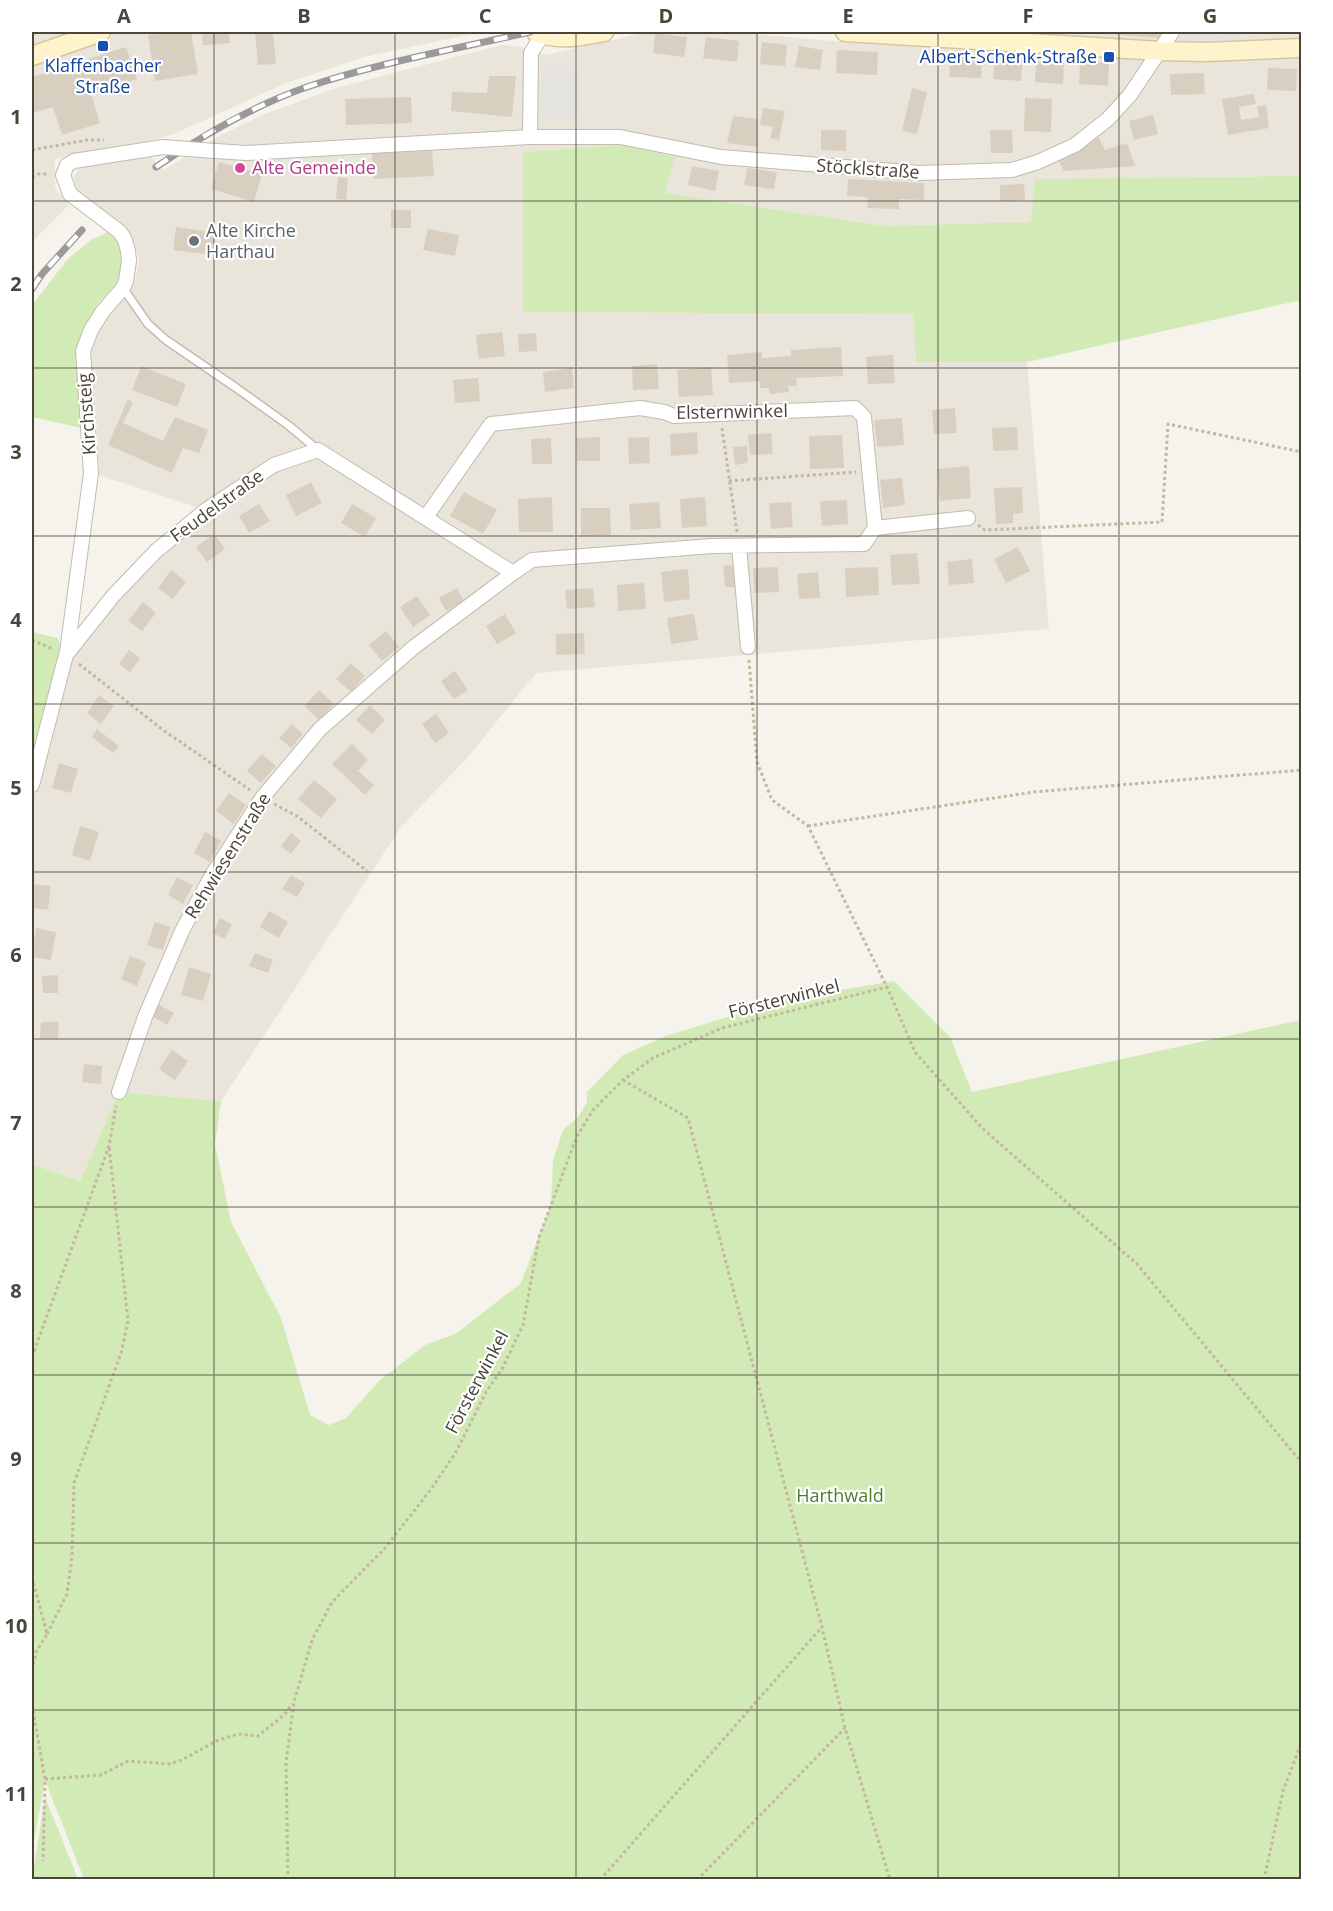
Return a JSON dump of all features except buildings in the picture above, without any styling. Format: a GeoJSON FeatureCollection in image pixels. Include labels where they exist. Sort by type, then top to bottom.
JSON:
{"type":"FeatureCollection","features":[{"type":"Feature","properties":{"kind":"main road"},"geometry":{"type":"LineString","coordinates":[[32,56],[100,32]]}},
{"type":"Feature","properties":{"kind":"main road"},"geometry":{"type":"LineString","coordinates":[[540,33],[560,38],[581,37],[604,32]]}},
{"type":"Feature","properties":{"kind":"main road"},"geometry":{"type":"LineString","coordinates":[[845,32],[1161,51],[1206,52],[1302,48]]}},
{"type":"Feature","properties":{"kind":"street"},"geometry":{"type":"LineString","coordinates":[[1161,51],[1172,32]]}},
{"type":"Feature","properties":{"kind":"street"},"geometry":{"type":"LineString","coordinates":[[530,137],[531,53],[540,33]]}},
{"type":"Feature","properties":{"kind":"street","name":"Stöcklstraße"},"geometry":{"type":"LineString","coordinates":[[63,175],[68,165],[74,161],[163,147],[246,153],[530,137],[620,137],[721,158],[919,173],[1012,170],[1038,162],[1075,145],[1108,119],[1130,95],[1161,51]]}},
{"type":"Feature","properties":{"kind":"street"},"geometry":{"type":"LineString","coordinates":[[63,175],[70,194],[113,226],[125,240],[129,261],[123,288]]}},
{"type":"Feature","properties":{"kind":"street","name":"Kirchsteig"},"geometry":{"type":"LineString","coordinates":[[61,652],[91,473],[83,351],[91,330],[103,311],[123,288]]}},
{"type":"Feature","properties":{"kind":"street","name":"Elsternwinkel"},"geometry":{"type":"LineString","coordinates":[[426,517],[491,424],[640,408],[674,416],[855,408],[864,417],[875,528]]}},
{"type":"Feature","properties":{"kind":"street"},"geometry":{"type":"LineString","coordinates":[[318,450],[513,573],[532,560],[712,546],[864,544],[875,528],[968,518]]}},
{"type":"Feature","properties":{"kind":"street","name":"Feudelstraße"},"geometry":{"type":"LineString","coordinates":[[32,785],[61,652],[156,550],[206,510],[274,465],[318,450]]}},
{"type":"Feature","properties":{"kind":"street"},"geometry":{"type":"LineString","coordinates":[[739,546],[748,647]]}},
{"type":"Feature","properties":{"kind":"street","name":"Rehwiesenstraße"},"geometry":{"type":"LineString","coordinates":[[119,1092],[145,1017],[182,931],[212,875],[262,798],[320,729],[414,647],[513,573]]}},
{"type":"Feature","properties":{"kind":"lane"},"geometry":{"type":"LineString","coordinates":[[123,288],[135,302],[148,324],[166,340],[236,387],[318,450]]}},
{"type":"Feature","properties":{"kind":"path"},"geometry":{"type":"LineString","coordinates":[[32,150],[87,140],[106,140]]}},
{"type":"Feature","properties":{"kind":"path"},"geometry":{"type":"LineString","coordinates":[[32,177],[38,174],[63,175]]}},
{"type":"Feature","properties":{"kind":"path"},"geometry":{"type":"LineString","coordinates":[[720,415],[739,546]]}},
{"type":"Feature","properties":{"kind":"path"},"geometry":{"type":"LineString","coordinates":[[968,518],[985,530],[1162,522],[1168,423],[1302,452]]}},
{"type":"Feature","properties":{"kind":"path"},"geometry":{"type":"LineString","coordinates":[[729,481],[869,471]]}},
{"type":"Feature","properties":{"kind":"path"},"geometry":{"type":"LineString","coordinates":[[32,639],[61,652],[163,730],[262,798],[297,816],[367,871]]}},
{"type":"Feature","properties":{"kind":"path"},"geometry":{"type":"LineString","coordinates":[[748,647],[757,762],[772,800],[808,826],[887,987],[915,1052],[982,1128],[1137,1264],[1302,1463]]}},
{"type":"Feature","properties":{"kind":"path"},"geometry":{"type":"LineString","coordinates":[[808,826],[1034,792],[1302,770]]}},
{"type":"Feature","properties":{"kind":"path","name":"Försterwinkel"},"geometry":{"type":"LineString","coordinates":[[288,1880],[286,1763],[294,1702],[312,1640],[332,1602],[386,1548],[432,1488],[456,1452],[486,1392],[502,1369],[523,1325],[539,1237],[578,1136],[593,1110],[623,1080],[653,1058],[722,1028],[887,987]]}},
{"type":"Feature","properties":{"kind":"path"},"geometry":{"type":"LineString","coordinates":[[623,1080],[688,1118],[822,1628],[845,1728],[890,1880]]}},
{"type":"Feature","properties":{"kind":"path"},"geometry":{"type":"LineString","coordinates":[[32,1357],[109,1146],[119,1092]]}},
{"type":"Feature","properties":{"kind":"path"},"geometry":{"type":"LineString","coordinates":[[32,1670],[36,1652],[67,1594],[72,1557],[74,1483],[121,1353],[128,1321],[109,1146]]}},
{"type":"Feature","properties":{"kind":"path"},"geometry":{"type":"LineString","coordinates":[[32,1577],[47,1634]]}},
{"type":"Feature","properties":{"kind":"path"},"geometry":{"type":"LineString","coordinates":[[600,1880],[822,1628]]}},
{"type":"Feature","properties":{"kind":"path"},"geometry":{"type":"LineString","coordinates":[[45,1779],[101,1775],[128,1761],[169,1764],[182,1760],[216,1741],[238,1734],[258,1736],[285,1714],[294,1702]]}},
{"type":"Feature","properties":{"kind":"path"},"geometry":{"type":"LineString","coordinates":[[32,1705],[45,1779],[43,1861]]}},
{"type":"Feature","properties":{"kind":"path"},"geometry":{"type":"LineString","coordinates":[[697,1880],[845,1728]]}},
{"type":"Feature","properties":{"kind":"path"},"geometry":{"type":"LineString","coordinates":[[1264,1880],[1283,1791],[1302,1742]]}},
{"type":"Feature","properties":{"kind":"shaded area"},"geometry":{"type":"Polygon","coordinates":[[[32,32],[481,32],[364,57],[286,83],[174,134],[135,145],[76,153],[55,159],[55,188],[69,205],[32,242],[32,32]]]}},
{"type":"Feature","properties":{"kind":"shaded area"},"geometry":{"type":"Polygon","coordinates":[[[648,32],[730,32],[876,45],[878,32],[1301,32],[1301,176],[1035,179],[1032,222],[885,226],[665,193],[674,157],[621,145],[523,152],[523,312],[913,314],[916,362],[1027,362],[1049,629],[536,673],[468,757],[401,827],[221,1101],[119,1092],[80,1181],[32,1164],[32,785],[66,655],[113,596],[205,510],[99,475],[95,397],[91,389],[90,358],[100,327],[136,277],[139,260],[135,245],[124,227],[83,197],[75,185],[74,176],[78,169],[86,164],[137,156],[151,157],[164,170],[217,137],[265,114],[336,88],[502,45],[522,47],[546,55],[648,32]]]}},
{"type":"Feature","properties":{"kind":"shaded area"},"geometry":{"type":"Polygon","coordinates":[[[1183,32],[1240,32],[1240,38],[1179,41],[1183,32]]]}},
{"type":"Feature","properties":{"kind":"shaded area"},"geometry":{"type":"Polygon","coordinates":[[[543,65],[581,67],[578,121],[540,118],[543,65]]]}},
{"type":"Feature","properties":{"kind":"green space"},"geometry":{"type":"Polygon","coordinates":[[[621,145],[675,157],[665,193],[885,226],[1031,222],[1035,179],[1301,176],[1301,300],[1027,362],[916,362],[913,314],[523,312],[523,152],[621,145]]]}},
{"type":"Feature","properties":{"kind":"green space"},"geometry":{"type":"Polygon","coordinates":[[[108,232],[118,242],[123,254],[123,266],[116,284],[99,302],[88,321],[80,346],[82,428],[32,417],[32,305],[67,260],[91,240],[108,232]]]}},
{"type":"Feature","properties":{"kind":"green space"},"geometry":{"type":"Polygon","coordinates":[[[32,632],[57,638],[66,655],[32,785],[32,632]]]}},
{"type":"Feature","properties":{"kind":"green space","name":"Harthwald"},"geometry":{"type":"Polygon","coordinates":[[[894,981],[950,1037],[972,1092],[1301,1020],[1301,1879],[84,1879],[45,1780],[32,1852],[32,1164],[80,1181],[119,1092],[221,1101],[215,1144],[231,1222],[281,1318],[310,1415],[329,1425],[346,1418],[380,1380],[425,1345],[457,1333],[521,1283],[551,1204],[553,1160],[563,1130],[578,1117],[587,1102],[587,1092],[623,1055],[666,1036],[782,1000],[894,981]]]}},
{"type":"Feature","properties":{"kind":"green space"},"geometry":{"type":"Polygon","coordinates":[[[45,1797],[78,1879],[32,1879],[45,1797]]]}},
{"type":"Feature","properties":{"kind":"railway"},"geometry":{"type":"LineString","coordinates":[[156,167],[228,123],[304,88],[388,64],[530,32]]}},
{"type":"Feature","properties":{"kind":"railway"},"geometry":{"type":"LineString","coordinates":[[32,289],[42,274],[82,230]]}},
{"type":"Feature","properties":{"kind":"place","name":"Klaffenbacher Straße"},"geometry":{"type":"Point","coordinates":[103,46]}},
{"type":"Feature","properties":{"kind":"place","name":"Albert-Schenk-Straße"},"geometry":{"type":"Point","coordinates":[1109,57]}},
{"type":"Feature","properties":{"kind":"place","name":"Alte Gemeinde"},"geometry":{"type":"Point","coordinates":[240,168]}},
{"type":"Feature","properties":{"kind":"place","name":"Alte Kirche Harthau"},"geometry":{"type":"Point","coordinates":[194,241]}}]}
